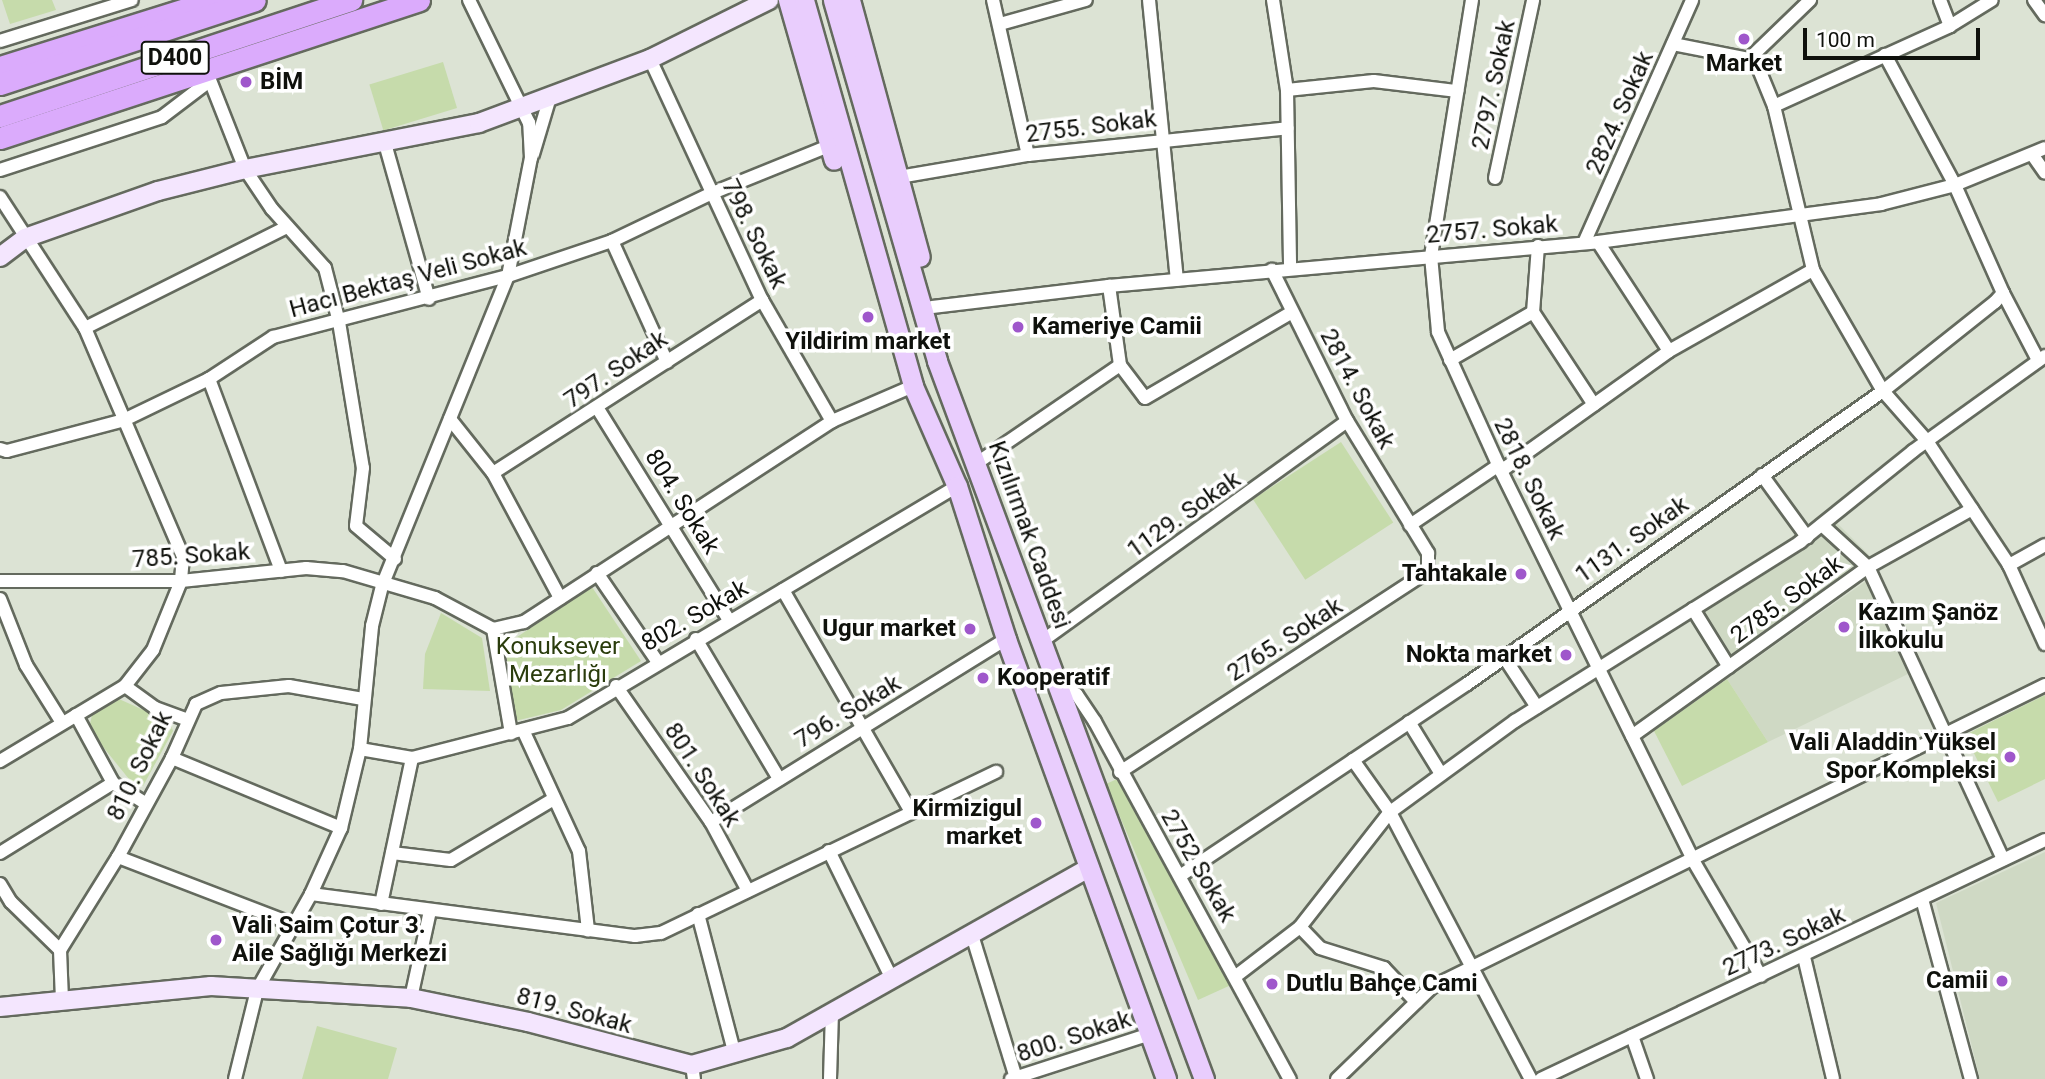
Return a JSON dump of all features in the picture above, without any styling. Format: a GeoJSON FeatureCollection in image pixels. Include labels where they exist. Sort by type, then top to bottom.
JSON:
{"type":"FeatureCollection","features":[{"type":"Feature","properties":{"kind":"highway"},"geometry":{"type":"LineString","coordinates":[[0,67],[214,0]]}},
{"type":"Feature","properties":{"kind":"highway","name":"D400"},"geometry":{"type":"LineString","coordinates":[[0,84],[256,0]]}},
{"type":"Feature","properties":{"kind":"highway","name":"D400"},"geometry":{"type":"LineString","coordinates":[[0,116],[351,0]]}},
{"type":"Feature","properties":{"kind":"highway"},"geometry":{"type":"LineString","coordinates":[[299,17],[417,0]]}},
{"type":"Feature","properties":{"kind":"highway"},"geometry":{"type":"LineString","coordinates":[[0,138],[207,76],[417,0]]}},
{"type":"Feature","properties":{"kind":"main road"},"geometry":{"type":"LineString","coordinates":[[788,0],[883,319],[913,386]]}},
{"type":"Feature","properties":{"kind":"main road","name":"Kızılırmak Caddesi"},"geometry":{"type":"LineString","coordinates":[[804,0],[913,386],[957,486],[1006,639],[1166,1079]]}},
{"type":"Feature","properties":{"kind":"main road","name":"Kızılırmak Caddesi"},"geometry":{"type":"LineString","coordinates":[[833,0],[937,361],[1204,1079]]}},
{"type":"Feature","properties":{"kind":"main road"},"geometry":{"type":"LineString","coordinates":[[850,0],[900,177],[932,307],[937,361]]}},
{"type":"Feature","properties":{"kind":"street"},"geometry":{"type":"LineString","coordinates":[[1,38],[132,0]]}},
{"type":"Feature","properties":{"kind":"street"},"geometry":{"type":"LineString","coordinates":[[469,0],[529,123],[531,158]]}},
{"type":"Feature","properties":{"kind":"street"},"geometry":{"type":"LineString","coordinates":[[0,257],[25,237],[158,191],[244,169],[479,122],[650,59],[769,0]]}},
{"type":"Feature","properties":{"kind":"street"},"geometry":{"type":"LineString","coordinates":[[993,0],[1028,155]]}},
{"type":"Feature","properties":{"kind":"street"},"geometry":{"type":"LineString","coordinates":[[1000,24],[1086,0]]}},
{"type":"Feature","properties":{"kind":"street"},"geometry":{"type":"LineString","coordinates":[[1149,0],[1177,280]]}},
{"type":"Feature","properties":{"kind":"street"},"geometry":{"type":"LineString","coordinates":[[1273,0],[1287,90],[1290,269]]}},
{"type":"Feature","properties":{"kind":"street","name":"2818. Sokak"},"geometry":{"type":"LineString","coordinates":[[1472,0],[1431,256],[1438,332],[1500,468],[1694,862],[1761,976]]}},
{"type":"Feature","properties":{"kind":"street","name":"2797. Sokak"},"geometry":{"type":"LineString","coordinates":[[1495,178],[1533,0]]}},
{"type":"Feature","properties":{"kind":"street","name":"2824. Sokak"},"geometry":{"type":"LineString","coordinates":[[1584,243],[1692,0]]}},
{"type":"Feature","properties":{"kind":"street"},"geometry":{"type":"LineString","coordinates":[[1749,59],[1810,0]]}},
{"type":"Feature","properties":{"kind":"street"},"geometry":{"type":"LineString","coordinates":[[1940,0],[1950,26]]}},
{"type":"Feature","properties":{"kind":"street"},"geometry":{"type":"LineString","coordinates":[[1774,106],[1950,26],[1992,0]]}},
{"type":"Feature","properties":{"kind":"street"},"geometry":{"type":"LineString","coordinates":[[2034,0],[2045,15]]}},
{"type":"Feature","properties":{"kind":"street"},"geometry":{"type":"LineString","coordinates":[[1673,44],[1749,59],[1758,67],[1774,106],[1802,211],[1814,270],[1883,391],[1927,441],[2009,565],[2045,644]]}},
{"type":"Feature","properties":{"kind":"street"},"geometry":{"type":"LineString","coordinates":[[1236,976],[1300,927],[1390,812],[1538,707],[1807,537],[1927,441],[2042,358],[2003,293],[1955,185],[1885,55]]}},
{"type":"Feature","properties":{"kind":"street","name":"798. Sokak"},"geometry":{"type":"LineString","coordinates":[[650,59],[710,194],[762,300],[832,421]]}},
{"type":"Feature","properties":{"kind":"street"},"geometry":{"type":"LineString","coordinates":[[0,170],[162,117],[207,76],[244,169],[287,227],[325,268],[339,322],[363,468],[356,526],[395,559]]}},
{"type":"Feature","properties":{"kind":"street"},"geometry":{"type":"LineString","coordinates":[[1287,90],[1374,81],[1457,91]]}},
{"type":"Feature","properties":{"kind":"street"},"geometry":{"type":"LineString","coordinates":[[235,1079],[257,990],[295,925],[341,828],[360,750],[363,699],[382,586],[508,276],[531,158],[550,97]]}},
{"type":"Feature","properties":{"kind":"street","name":"2755. Sokak"},"geometry":{"type":"LineString","coordinates":[[900,177],[1028,155],[1288,128]]}},
{"type":"Feature","properties":{"kind":"street"},"geometry":{"type":"LineString","coordinates":[[384,140],[429,299]]}},
{"type":"Feature","properties":{"kind":"street","name":"Hacı Bektaş Veli Sokak"},"geometry":{"type":"LineString","coordinates":[[4,450],[124,420],[209,379],[274,337],[429,299],[612,241],[710,194],[830,146]]}},
{"type":"Feature","properties":{"kind":"street","name":"2757. Sokak"},"geometry":{"type":"LineString","coordinates":[[932,307],[1272,270],[1598,242],[1802,211],[1881,204],[1955,185],[2034,157],[2045,148]]}},
{"type":"Feature","properties":{"kind":"street"},"geometry":{"type":"LineString","coordinates":[[2034,157],[2045,173]]}},
{"type":"Feature","properties":{"kind":"street"},"geometry":{"type":"LineString","coordinates":[[0,197],[85,328],[183,557],[181,582],[153,650],[125,686],[61,721],[0,761]]}},
{"type":"Feature","properties":{"kind":"street"},"geometry":{"type":"LineString","coordinates":[[85,328],[287,227]]}},
{"type":"Feature","properties":{"kind":"street"},"geometry":{"type":"LineString","coordinates":[[612,241],[667,362]]}},
{"type":"Feature","properties":{"kind":"street"},"geometry":{"type":"LineString","coordinates":[[1598,242],[1670,351]]}},
{"type":"Feature","properties":{"kind":"street"},"geometry":{"type":"LineString","coordinates":[[1538,246],[1533,312],[1594,405]]}},
{"type":"Feature","properties":{"kind":"street","name":"2814. Sokak"},"geometry":{"type":"LineString","coordinates":[[1272,270],[1347,421],[1410,525]]}},
{"type":"Feature","properties":{"kind":"street"},"geometry":{"type":"LineString","coordinates":[[1410,525],[1500,468],[1670,351],[1814,270]]}},
{"type":"Feature","properties":{"kind":"street"},"geometry":{"type":"LineString","coordinates":[[977,463],[1120,365],[1122,357],[1109,286]]}},
{"type":"Feature","properties":{"kind":"street","name":"1131. Sokak"},"geometry":{"type":"LineString","coordinates":[[1180,876],[1504,657],[1883,391],[2003,293]]}},
{"type":"Feature","properties":{"kind":"street","name":"797. Sokak"},"geometry":{"type":"LineString","coordinates":[[493,474],[598,409],[762,300]]}},
{"type":"Feature","properties":{"kind":"street"},"geometry":{"type":"LineString","coordinates":[[1120,365],[1145,398],[1292,312]]}},
{"type":"Feature","properties":{"kind":"street"},"geometry":{"type":"LineString","coordinates":[[1450,360],[1533,312]]}},
{"type":"Feature","properties":{"kind":"street"},"geometry":{"type":"LineString","coordinates":[[209,379],[281,571]]}},
{"type":"Feature","properties":{"kind":"street"},"geometry":{"type":"LineString","coordinates":[[588,930],[579,850],[517,731],[493,629],[524,622],[672,522],[832,421],[913,386]]}},
{"type":"Feature","properties":{"kind":"street","name":"804. Sokak"},"geometry":{"type":"LineString","coordinates":[[598,409],[672,522],[728,619]]}},
{"type":"Feature","properties":{"kind":"street"},"geometry":{"type":"LineString","coordinates":[[450,419],[493,474],[560,598]]}},
{"type":"Feature","properties":{"kind":"street","name":"1129. Sokak"},"geometry":{"type":"LineString","coordinates":[[1042,641],[1347,421]]}},
{"type":"Feature","properties":{"kind":"street"},"geometry":{"type":"LineString","coordinates":[[0,436],[4,450]]}},
{"type":"Feature","properties":{"kind":"street"},"geometry":{"type":"LineString","coordinates":[[1762,475],[1807,537]]}},
{"type":"Feature","properties":{"kind":"street","name":"802. Sokak"},"geometry":{"type":"LineString","coordinates":[[360,750],[412,758],[568,719],[657,661],[783,590],[957,486]]}},
{"type":"Feature","properties":{"kind":"street","name":"2785. Sokak"},"geometry":{"type":"LineString","coordinates":[[1632,736],[1868,567],[1972,509]]}},
{"type":"Feature","properties":{"kind":"street","name":"2765. Sokak"},"geometry":{"type":"LineString","coordinates":[[1120,772],[1428,571],[1428,553],[1410,525]]}},
{"type":"Feature","properties":{"kind":"street"},"geometry":{"type":"LineString","coordinates":[[1822,525],[1868,567],[2003,859]]}},
{"type":"Feature","properties":{"kind":"street"},"geometry":{"type":"LineString","coordinates":[[2009,565],[2045,545]]}},
{"type":"Feature","properties":{"kind":"street","name":"785. Sokak"},"geometry":{"type":"LineString","coordinates":[[0,581],[181,582],[281,571],[343,571],[382,586],[435,598],[493,629]]}},
{"type":"Feature","properties":{"kind":"street"},"geometry":{"type":"LineString","coordinates":[[597,573],[657,661]]}},
{"type":"Feature","properties":{"kind":"street"},"geometry":{"type":"LineString","coordinates":[[783,590],[911,812]]}},
{"type":"Feature","properties":{"kind":"street"},"geometry":{"type":"LineString","coordinates":[[0,599],[26,665],[61,721]]}},
{"type":"Feature","properties":{"kind":"street"},"geometry":{"type":"LineString","coordinates":[[1693,609],[1729,667]]}},
{"type":"Feature","properties":{"kind":"street"},"geometry":{"type":"LineString","coordinates":[[696,639],[779,779]]}},
{"type":"Feature","properties":{"kind":"street","name":"796. Sokak"},"geometry":{"type":"LineString","coordinates":[[711,822],[1006,639]]}},
{"type":"Feature","properties":{"kind":"street"},"geometry":{"type":"LineString","coordinates":[[1504,657],[1538,707]]}},
{"type":"Feature","properties":{"kind":"street","name":"2752 Sokak"},"geometry":{"type":"LineString","coordinates":[[1058,683],[1077,695],[1236,976],[1290,1079]]}},
{"type":"Feature","properties":{"kind":"street"},"geometry":{"type":"LineString","coordinates":[[1336,1079],[1432,987],[1694,862],[2045,685]]}},
{"type":"Feature","properties":{"kind":"street"},"geometry":{"type":"LineString","coordinates":[[125,686],[155,708],[186,719]]}},
{"type":"Feature","properties":{"kind":"street","name":"810. Sokak"},"geometry":{"type":"LineString","coordinates":[[60,950],[118,858],[145,803],[172,758],[186,719],[196,704],[221,693],[289,686],[363,699]]}},
{"type":"Feature","properties":{"kind":"street","name":"801. Sokak"},"geometry":{"type":"LineString","coordinates":[[616,686],[711,822],[748,891]]}},
{"type":"Feature","properties":{"kind":"street"},"geometry":{"type":"LineString","coordinates":[[76,715],[113,783],[145,803]]}},
{"type":"Feature","properties":{"kind":"street"},"geometry":{"type":"LineString","coordinates":[[1409,722],[1441,775]]}},
{"type":"Feature","properties":{"kind":"street"},"geometry":{"type":"LineString","coordinates":[[172,758],[341,828]]}},
{"type":"Feature","properties":{"kind":"street"},"geometry":{"type":"LineString","coordinates":[[381,904],[412,758]]}},
{"type":"Feature","properties":{"kind":"street"},"geometry":{"type":"LineString","coordinates":[[1353,760],[1390,812],[1531,1079]]}},
{"type":"Feature","properties":{"kind":"street"},"geometry":{"type":"LineString","coordinates":[[311,894],[635,936],[661,933],[996,772]]}},
{"type":"Feature","properties":{"kind":"street"},"geometry":{"type":"LineString","coordinates":[[0,853],[113,783]]}},
{"type":"Feature","properties":{"kind":"street"},"geometry":{"type":"LineString","coordinates":[[392,853],[451,860],[552,800]]}},
{"type":"Feature","properties":{"kind":"street","name":"2773. Sokak"},"geometry":{"type":"LineString","coordinates":[[1541,1079],[1804,957],[2045,840]]}},
{"type":"Feature","properties":{"kind":"street"},"geometry":{"type":"LineString","coordinates":[[829,851],[891,977]]}},
{"type":"Feature","properties":{"kind":"street"},"geometry":{"type":"LineString","coordinates":[[118,858],[295,925]]}},
{"type":"Feature","properties":{"kind":"street","name":"819. Sokak"},"geometry":{"type":"LineString","coordinates":[[0,1007],[211,986],[411,998],[528,1022],[693,1072],[787,1038],[891,977],[972,935],[1089,868]]}},
{"type":"Feature","properties":{"kind":"street"},"geometry":{"type":"LineString","coordinates":[[0,884],[11,902],[60,950],[62,1000]]}},
{"type":"Feature","properties":{"kind":"street"},"geometry":{"type":"LineString","coordinates":[[1922,899],[1971,1079]]}},
{"type":"Feature","properties":{"kind":"street"},"geometry":{"type":"LineString","coordinates":[[411,998],[430,911]]}},
{"type":"Feature","properties":{"kind":"street"},"geometry":{"type":"LineString","coordinates":[[698,915],[735,1055]]}},
{"type":"Feature","properties":{"kind":"street"},"geometry":{"type":"LineString","coordinates":[[1300,927],[1320,948],[1384,968],[1416,1002]]}},
{"type":"Feature","properties":{"kind":"street"},"geometry":{"type":"LineString","coordinates":[[972,935],[1013,1078]]}},
{"type":"Feature","properties":{"kind":"street"},"geometry":{"type":"LineString","coordinates":[[1804,957],[1833,1079]]}},
{"type":"Feature","properties":{"kind":"street"},"geometry":{"type":"LineString","coordinates":[[830,1079],[832,1013]]}},
{"type":"Feature","properties":{"kind":"street","name":"800. Sokak"},"geometry":{"type":"LineString","coordinates":[[1013,1078],[1150,1034]]}},
{"type":"Feature","properties":{"kind":"street"},"geometry":{"type":"LineString","coordinates":[[1632,1036],[1647,1079]]}},
{"type":"Feature","properties":{"kind":"shaded area"},"geometry":{"type":"Polygon","coordinates":[[[1836,522],[1871,557],[1889,545],[1897,556],[1645,732],[1637,722],[1730,656],[1702,611],[1836,522]]]}},
{"type":"Feature","properties":{"kind":"shaded area","name":"Kazım Şanöz İlkokulu"},"geometry":{"type":"Polygon","coordinates":[[[1866,581],[1910,673],[1768,742],[1727,679],[1866,581]]]}},
{"type":"Feature","properties":{"kind":"shaded area"},"geometry":{"type":"Polygon","coordinates":[[[2045,852],[2045,1079],[1980,1079],[1936,903],[2045,852]]]}},
{"type":"Feature","properties":{"kind":"green space"},"geometry":{"type":"Polygon","coordinates":[[[2,0],[52,0],[56,10],[10,24],[2,0]]]}},
{"type":"Feature","properties":{"kind":"green space"},"geometry":{"type":"Polygon","coordinates":[[[443,62],[457,108],[383,130],[369,85],[443,62]]]}},
{"type":"Feature","properties":{"kind":"green space"},"geometry":{"type":"Polygon","coordinates":[[[1341,442],[1393,523],[1305,580],[1253,499],[1341,442]]]}},
{"type":"Feature","properties":{"kind":"green space","name":"Konuksever Mezarlığı"},"geometry":{"type":"Polygon","coordinates":[[[592,587],[641,661],[561,710],[515,721],[505,645],[592,587]]]}},
{"type":"Feature","properties":{"kind":"green space"},"geometry":{"type":"Polygon","coordinates":[[[441,613],[482,638],[490,691],[423,689],[425,654],[441,613]]]}},
{"type":"Feature","properties":{"kind":"green space"},"geometry":{"type":"Polygon","coordinates":[[[1727,679],[1768,742],[1682,786],[1654,731],[1727,679]]]}},
{"type":"Feature","properties":{"kind":"green space","name":"Vali Aladdin Yüksel Spor Kompleksi"},"geometry":{"type":"Polygon","coordinates":[[[2045,695],[2045,779],[1998,802],[1965,735],[2045,695]]]}},
{"type":"Feature","properties":{"kind":"green space"},"geometry":{"type":"Polygon","coordinates":[[[119,699],[170,722],[173,731],[143,786],[133,784],[95,737],[90,724],[92,715],[119,699]]]}},
{"type":"Feature","properties":{"kind":"green space"},"geometry":{"type":"Polygon","coordinates":[[[1117,779],[1231,985],[1198,1000],[1106,784],[1117,779]]]}},
{"type":"Feature","properties":{"kind":"green space"},"geometry":{"type":"Polygon","coordinates":[[[317,1026],[397,1048],[388,1079],[302,1079],[317,1026]]]}},
{"type":"Feature","properties":{"kind":"place","name":"Market"},"geometry":{"type":"Point","coordinates":[1744,39]}},
{"type":"Feature","properties":{"kind":"place","name":"BİM"},"geometry":{"type":"Point","coordinates":[246,82]}},
{"type":"Feature","properties":{"kind":"place","name":"Yildirim market"},"geometry":{"type":"Point","coordinates":[868,317]}},
{"type":"Feature","properties":{"kind":"place","name":"Kameriye Camii"},"geometry":{"type":"Point","coordinates":[1018,327]}},
{"type":"Feature","properties":{"kind":"place","name":"Tahtakale"},"geometry":{"type":"Point","coordinates":[1521,574]}},
{"type":"Feature","properties":{"kind":"place","name":"Kazım Şanöz İlkokulu"},"geometry":{"type":"Point","coordinates":[1844,627]}},
{"type":"Feature","properties":{"kind":"place","name":"Ugur market"},"geometry":{"type":"Point","coordinates":[970,629]}},
{"type":"Feature","properties":{"kind":"place","name":"Nokta market"},"geometry":{"type":"Point","coordinates":[1566,655]}},
{"type":"Feature","properties":{"kind":"place","name":"Kooperatif"},"geometry":{"type":"Point","coordinates":[983,678]}},
{"type":"Feature","properties":{"kind":"place","name":"Vali Aladdin Yüksel Spor Kompleksi"},"geometry":{"type":"Point","coordinates":[2010,757]}},
{"type":"Feature","properties":{"kind":"place","name":"Kirmizigul market"},"geometry":{"type":"Point","coordinates":[1036,823]}},
{"type":"Feature","properties":{"kind":"place","name":"Vali Saim Çotur 3. Aile Sağlığı Merkezi"},"geometry":{"type":"Point","coordinates":[216,940]}},
{"type":"Feature","properties":{"kind":"place","name":"Camii"},"geometry":{"type":"Point","coordinates":[2002,981]}},
{"type":"Feature","properties":{"kind":"place","name":"Dutlu Bahçe Cami"},"geometry":{"type":"Point","coordinates":[1272,984]}}]}
